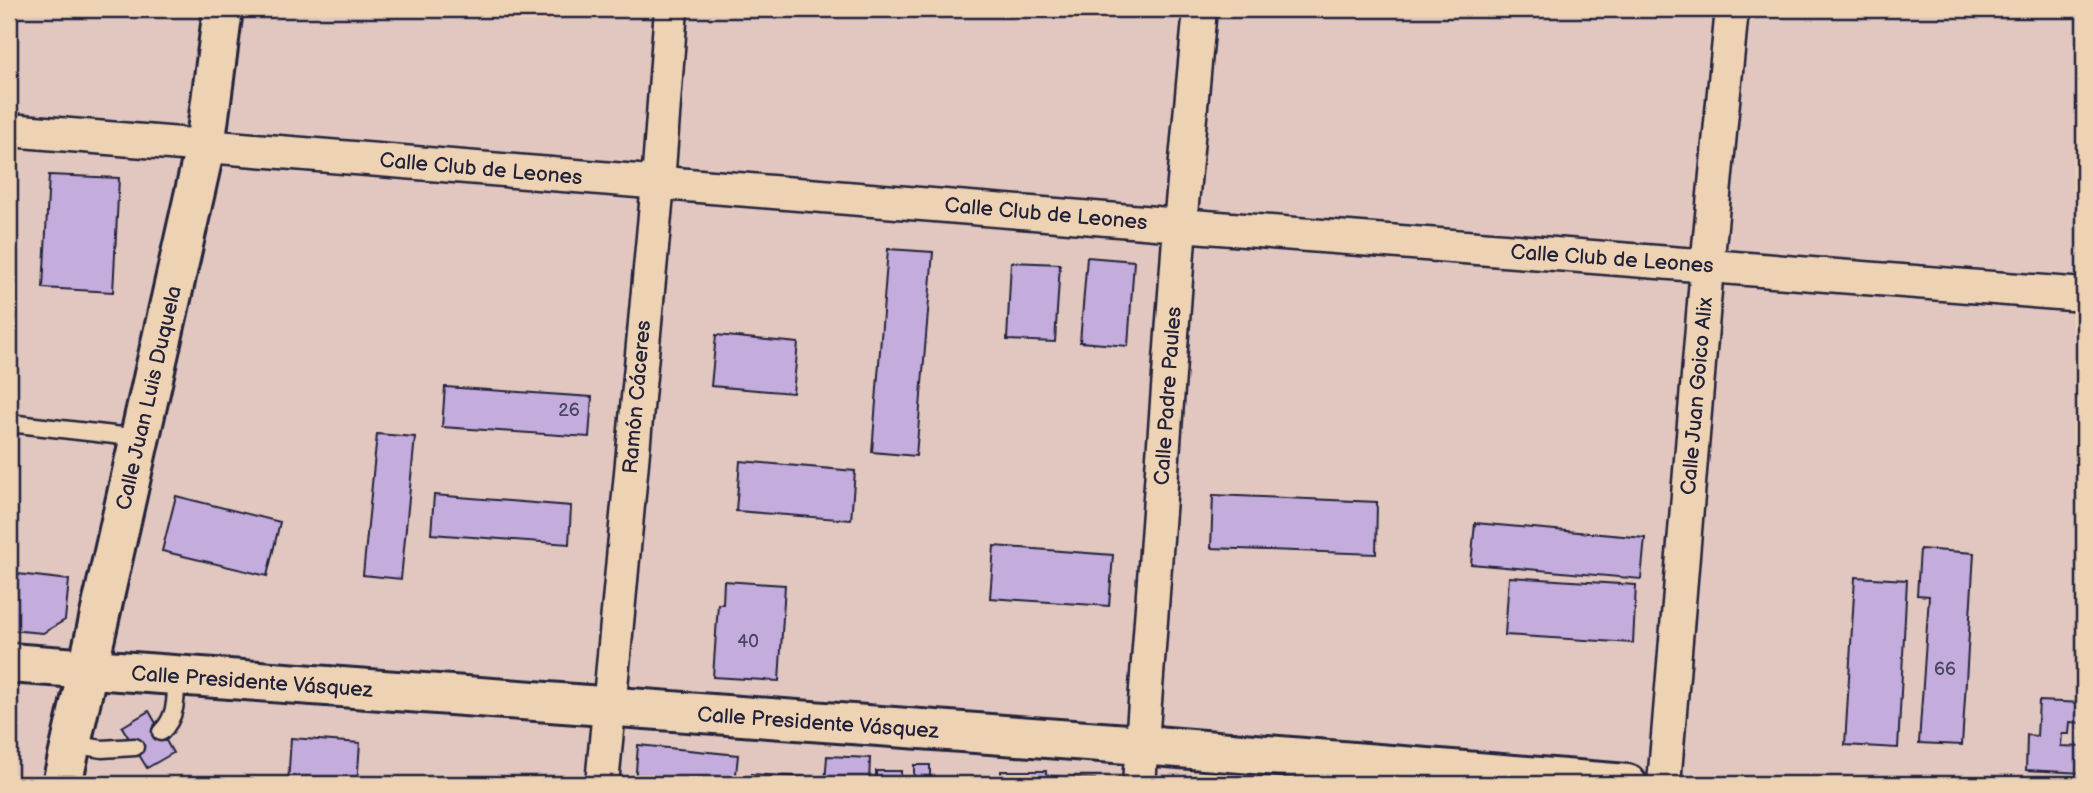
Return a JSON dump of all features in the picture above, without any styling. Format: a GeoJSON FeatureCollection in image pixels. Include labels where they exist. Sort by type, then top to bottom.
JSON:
{"type":"FeatureCollection","features":[{"type":"Feature","properties":{"kind":"street","name":"Calle Juan Luis Duquela"},"geometry":{"type":"LineString","coordinates":[[62,784],[205,147],[223,9]]}},
{"type":"Feature","properties":{"kind":"street","name":"Ramón Cáceres"},"geometry":{"type":"LineString","coordinates":[[602,784],[658,183],[671,9]]}},
{"type":"Feature","properties":{"kind":"street","name":"Calle Padre Paules"},"geometry":{"type":"LineString","coordinates":[[1139,784],[1180,226],[1200,9]]}},
{"type":"Feature","properties":{"kind":"street","name":"Calle Juan Goico Alix"},"geometry":{"type":"LineString","coordinates":[[1664,784],[1707,267],[1732,9]]}},
{"type":"Feature","properties":{"kind":"street","name":"Calle Club de Leones"},"geometry":{"type":"LineString","coordinates":[[9,130],[1180,226],[2084,295]]}},
{"type":"Feature","properties":{"kind":"street","name":"Calle Presidente Vásquez"},"geometry":{"type":"LineString","coordinates":[[9,663],[1142,745],[1627,784]]}},
{"type":"Feature","properties":{"kind":"lane"},"geometry":{"type":"LineString","coordinates":[[9,423],[140,438]]}},
{"type":"Feature","properties":{"kind":"lane"},"geometry":{"type":"LineString","coordinates":[[161,732],[171,722],[176,677]]}},
{"type":"Feature","properties":{"kind":"lane"},"geometry":{"type":"LineString","coordinates":[[71,744],[102,749],[135,747]]}},
{"type":"Feature","properties":{"kind":"building"},"geometry":{"type":"Polygon","coordinates":[[[49,175],[119,178],[113,292],[43,288],[49,175]]]}},
{"type":"Feature","properties":{"kind":"building"},"geometry":{"type":"Polygon","coordinates":[[[888,249],[933,252],[916,456],[872,452],[888,249]]]}},
{"type":"Feature","properties":{"kind":"building"},"geometry":{"type":"Polygon","coordinates":[[[1087,257],[1134,261],[1128,346],[1080,342],[1087,257]]]}},
{"type":"Feature","properties":{"kind":"building"},"geometry":{"type":"Polygon","coordinates":[[[1011,262],[1060,264],[1055,342],[1007,340],[1011,262]]]}},
{"type":"Feature","properties":{"kind":"building"},"geometry":{"type":"Polygon","coordinates":[[[716,335],[798,343],[793,393],[711,386],[716,335]]]}},
{"type":"Feature","properties":{"kind":"building"},"geometry":{"type":"Polygon","coordinates":[[[445,387],[592,397],[589,437],[442,427],[445,387]]]}},
{"type":"Feature","properties":{"kind":"building"},"geometry":{"type":"Polygon","coordinates":[[[377,434],[415,437],[401,579],[363,575],[377,434]]]}},
{"type":"Feature","properties":{"kind":"building"},"geometry":{"type":"Polygon","coordinates":[[[740,461],[855,471],[851,520],[736,511],[740,461]]]}},
{"type":"Feature","properties":{"kind":"building"},"geometry":{"type":"Polygon","coordinates":[[[434,495],[571,506],[569,544],[431,534],[434,495]]]}},
{"type":"Feature","properties":{"kind":"building"},"geometry":{"type":"Polygon","coordinates":[[[1213,495],[1377,502],[1376,554],[1211,548],[1213,495]]]}},
{"type":"Feature","properties":{"kind":"building"},"geometry":{"type":"Polygon","coordinates":[[[176,496],[280,522],[267,576],[162,551],[176,496]]]}},
{"type":"Feature","properties":{"kind":"building"},"geometry":{"type":"Polygon","coordinates":[[[1475,523],[1645,538],[1641,579],[1471,564],[1475,523]]]}},
{"type":"Feature","properties":{"kind":"building"},"geometry":{"type":"Polygon","coordinates":[[[994,546],[1113,555],[1109,606],[990,598],[994,546]]]}},
{"type":"Feature","properties":{"kind":"building"},"geometry":{"type":"Polygon","coordinates":[[[1920,549],[1974,553],[1962,745],[1919,743],[1929,596],[1917,595],[1920,549]]]}},
{"type":"Feature","properties":{"kind":"building"},"geometry":{"type":"Polygon","coordinates":[[[9,573],[69,580],[65,620],[43,633],[9,630],[9,573]]]}},
{"type":"Feature","properties":{"kind":"building"},"geometry":{"type":"Polygon","coordinates":[[[1509,577],[1636,585],[1633,643],[1505,635],[1509,577]]]}},
{"type":"Feature","properties":{"kind":"building"},"geometry":{"type":"Polygon","coordinates":[[[1855,577],[1907,580],[1898,748],[1845,745],[1855,577]]]}},
{"type":"Feature","properties":{"kind":"building"},"geometry":{"type":"Polygon","coordinates":[[[724,581],[785,585],[779,681],[713,677],[718,604],[723,604],[724,581]]]}},
{"type":"Feature","properties":{"kind":"building"},"geometry":{"type":"Polygon","coordinates":[[[2039,701],[2084,703],[2083,723],[2070,722],[2069,734],[2062,734],[2061,746],[2084,747],[2084,773],[2026,770],[2027,735],[2037,736],[2039,701]]]}},
{"type":"Feature","properties":{"kind":"building"},"geometry":{"type":"Polygon","coordinates":[[[149,711],[173,753],[147,768],[122,727],[149,711]]]}},
{"type":"Feature","properties":{"kind":"building"},"geometry":{"type":"Polygon","coordinates":[[[291,738],[360,743],[357,784],[288,784],[291,738]]]}},
{"type":"Feature","properties":{"kind":"building"},"geometry":{"type":"Polygon","coordinates":[[[638,745],[738,755],[735,784],[635,784],[638,745]]]}},
{"type":"Feature","properties":{"kind":"building"},"geometry":{"type":"Polygon","coordinates":[[[827,756],[870,758],[869,784],[825,784],[827,756]]]}},
{"type":"Feature","properties":{"kind":"building"},"geometry":{"type":"Polygon","coordinates":[[[914,765],[930,765],[930,784],[876,784],[876,771],[901,771],[901,777],[914,777],[914,765]]]}},
{"type":"Feature","properties":{"kind":"building"},"geometry":{"type":"Polygon","coordinates":[[[1001,771],[1046,771],[1046,784],[1001,784],[1001,771]]]}},
{"type":"Feature","properties":{"kind":"building"},"geometry":{"type":"Polygon","coordinates":[[[751,774],[801,777],[801,784],[751,784],[751,774]]]}},
{"type":"Feature","properties":{"kind":"building"},"geometry":{"type":"Polygon","coordinates":[[[1048,776],[1095,779],[1094,784],[1047,784],[1048,776]]]}}]}
